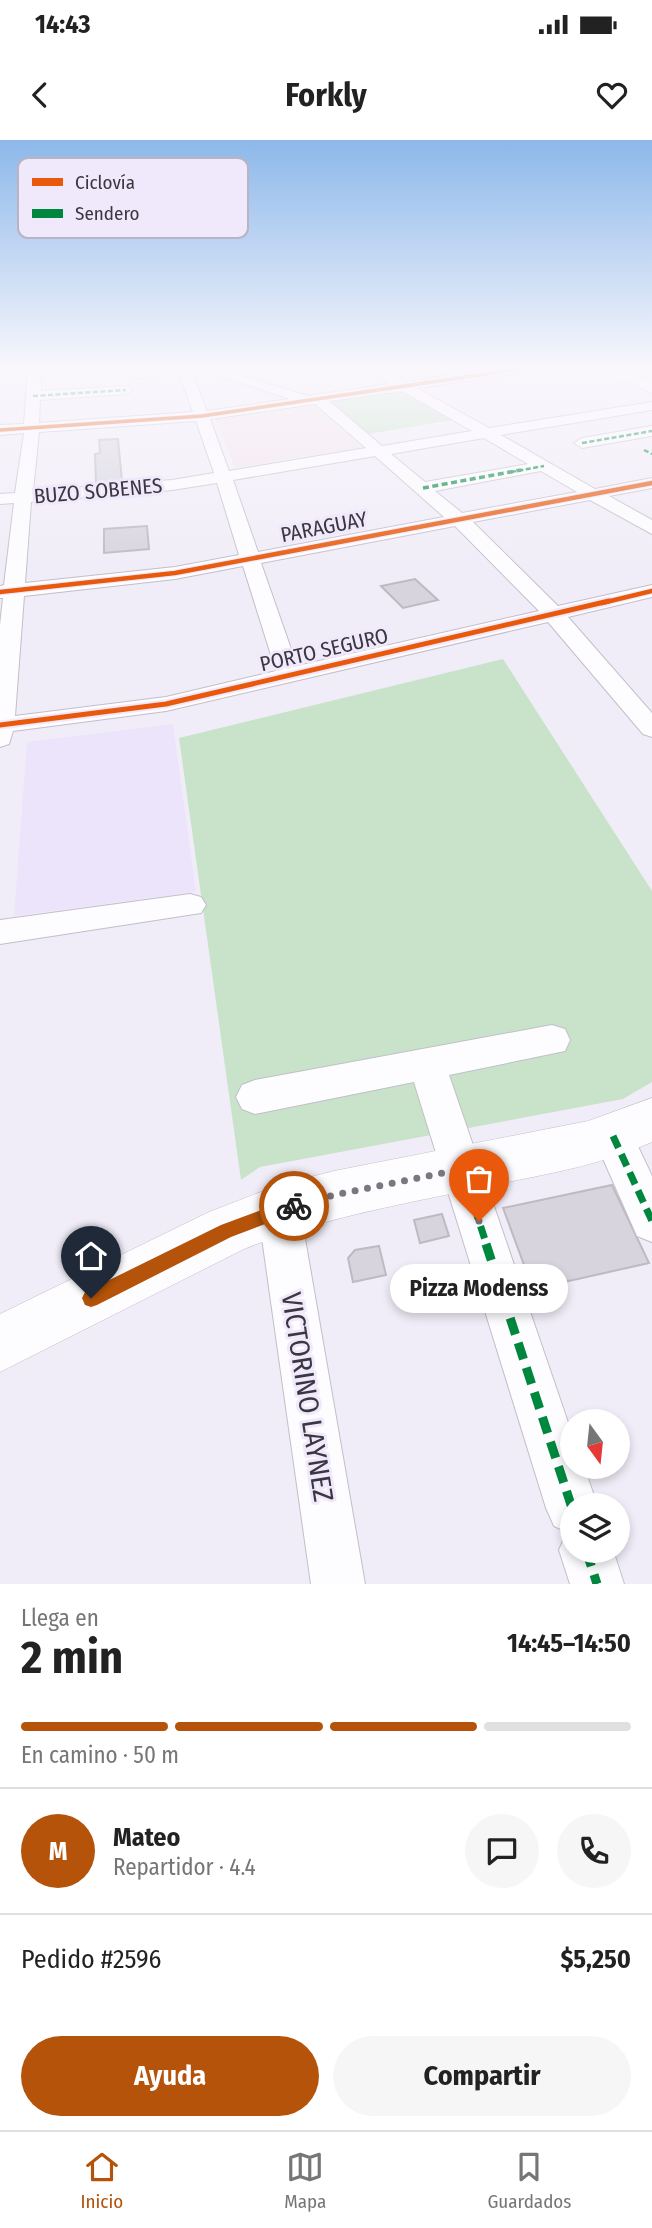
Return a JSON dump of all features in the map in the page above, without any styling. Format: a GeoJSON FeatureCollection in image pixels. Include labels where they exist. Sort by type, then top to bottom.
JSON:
{"type":"FeatureCollection","features":[{"type":"Feature","properties":{"kind":"main road"},"geometry":{"type":"LineString","coordinates":[[0,1344],[227,1230],[279,1210],[334,1195],[462,1169],[632,1128]]}},
{"type":"Feature","properties":{"kind":"street"},"geometry":{"type":"LineString","coordinates":[[0,730],[7,591],[31,435]]}},
{"type":"Feature","properties":{"kind":"street"},"geometry":{"type":"LineString","coordinates":[[209,435],[289,676]]}},
{"type":"Feature","properties":{"kind":"street"},"geometry":{"type":"LineString","coordinates":[[360,435],[460,520],[554,614],[652,729]]}},
{"type":"Feature","properties":{"kind":"street","name":"BUZO SOBENES"},"geometry":{"type":"LineString","coordinates":[[0,499],[152,487],[479,435]]}},
{"type":"Feature","properties":{"kind":"street"},"geometry":{"type":"LineString","coordinates":[[489,435],[652,528]]}},
{"type":"Feature","properties":{"kind":"street"},"geometry":{"type":"LineString","coordinates":[[582,443],[626,435]]}},
{"type":"Feature","properties":{"kind":"street"},"geometry":{"type":"LineString","coordinates":[[423,488],[544,466]]}},
{"type":"Feature","properties":{"kind":"street","name":"PARAGUAY"},"geometry":{"type":"LineString","coordinates":[[7,591],[135,579],[652,483]]}},
{"type":"Feature","properties":{"kind":"street","name":"PORTO SEGURO"},"geometry":{"type":"LineString","coordinates":[[0,730],[153,706],[652,591]]}},
{"type":"Feature","properties":{"kind":"street"},"geometry":{"type":"LineString","coordinates":[[0,932],[190,905]]}},
{"type":"Feature","properties":{"kind":"street"},"geometry":{"type":"LineString","coordinates":[[255,1097],[552,1040]]}},
{"type":"Feature","properties":{"kind":"street"},"geometry":{"type":"LineString","coordinates":[[427,1064],[567,1493]]}},
{"type":"Feature","properties":{"kind":"street"},"geometry":{"type":"LineString","coordinates":[[632,1128],[652,1221]]}},
{"type":"Feature","properties":{"kind":"street","name":"VICTORINO LAYNEZ"},"geometry":{"type":"LineString","coordinates":[[279,1210],[338,1584]]}},
{"type":"Feature","properties":{"kind":"street"},"geometry":{"type":"LineString","coordinates":[[590,1563],[597,1584]]}},
{"type":"Feature","properties":{"kind":"shaded area"},"geometry":{"type":"Polygon","coordinates":[[[222,435],[348,435],[362,447],[235,468],[222,435]]]}},
{"type":"Feature","properties":{"kind":"shaded area"},"geometry":{"type":"Polygon","coordinates":[[[173,724],[196,892],[14,916],[27,742],[173,724]]]}},
{"type":"Feature","properties":{"kind":"green space"},"geometry":{"type":"Polygon","coordinates":[[[503,659],[652,891],[652,1082],[623,1099],[260,1167],[241,1180],[179,738],[503,659]]]}},
{"type":"Feature","properties":{"kind":"building"},"geometry":{"type":"Polygon","coordinates":[[[118,439],[122,481],[96,483],[95,454],[100,453],[99,440],[118,439]]]}},
{"type":"Feature","properties":{"kind":"building"},"geometry":{"type":"Polygon","coordinates":[[[147,526],[149,549],[104,553],[104,529],[147,526]]]}},
{"type":"Feature","properties":{"kind":"building"},"geometry":{"type":"Polygon","coordinates":[[[415,579],[438,600],[403,608],[381,586],[415,579]]]}},
{"type":"Feature","properties":{"kind":"building"},"geometry":{"type":"Polygon","coordinates":[[[612,1185],[649,1263],[533,1289],[503,1208],[612,1185]]]}},
{"type":"Feature","properties":{"kind":"building"},"geometry":{"type":"Polygon","coordinates":[[[442,1214],[449,1236],[420,1243],[414,1220],[442,1214]]]}},
{"type":"Feature","properties":{"kind":"building"},"geometry":{"type":"Polygon","coordinates":[[[379,1246],[386,1275],[353,1282],[348,1258],[355,1250],[379,1246]]]}},
{"type":"Feature","properties":{"kind":"marked path"},"geometry":{"type":"LineString","coordinates":[[582,443],[626,435]]}},
{"type":"Feature","properties":{"kind":"marked path"},"geometry":{"type":"LineString","coordinates":[[644,450],[652,454]]}},
{"type":"Feature","properties":{"kind":"marked path"},"geometry":{"type":"LineString","coordinates":[[423,488],[544,466]]}},
{"type":"Feature","properties":{"kind":"marked path"},"geometry":{"type":"LineString","coordinates":[[613,1136],[652,1221]]}},
{"type":"Feature","properties":{"kind":"marked path"},"geometry":{"type":"LineString","coordinates":[[462,1169],[567,1493]]}},
{"type":"Feature","properties":{"kind":"marked path"},"geometry":{"type":"LineString","coordinates":[[590,1563],[597,1584]]}},
{"type":"Feature","properties":{"kind":"cycle path"},"geometry":{"type":"LineString","coordinates":[[0,592],[175,573],[652,483]]}},
{"type":"Feature","properties":{"kind":"cycle path"},"geometry":{"type":"LineString","coordinates":[[0,725],[166,704],[652,591]]}},
{"type":"Feature","properties":{"kind":"way so far"},"geometry":{"type":"LineString","coordinates":[[294,1206],[334,1195],[462,1169],[479,1221]]}},
{"type":"Feature","properties":{"kind":"place","name":"Pizza Modenss"},"geometry":{"type":"Point","coordinates":[479,1221]}},
{"type":"Feature","properties":{"kind":"route"},"geometry":{"type":"LineString","coordinates":[[91,1298],[227,1230],[294,1206]]}}]}
